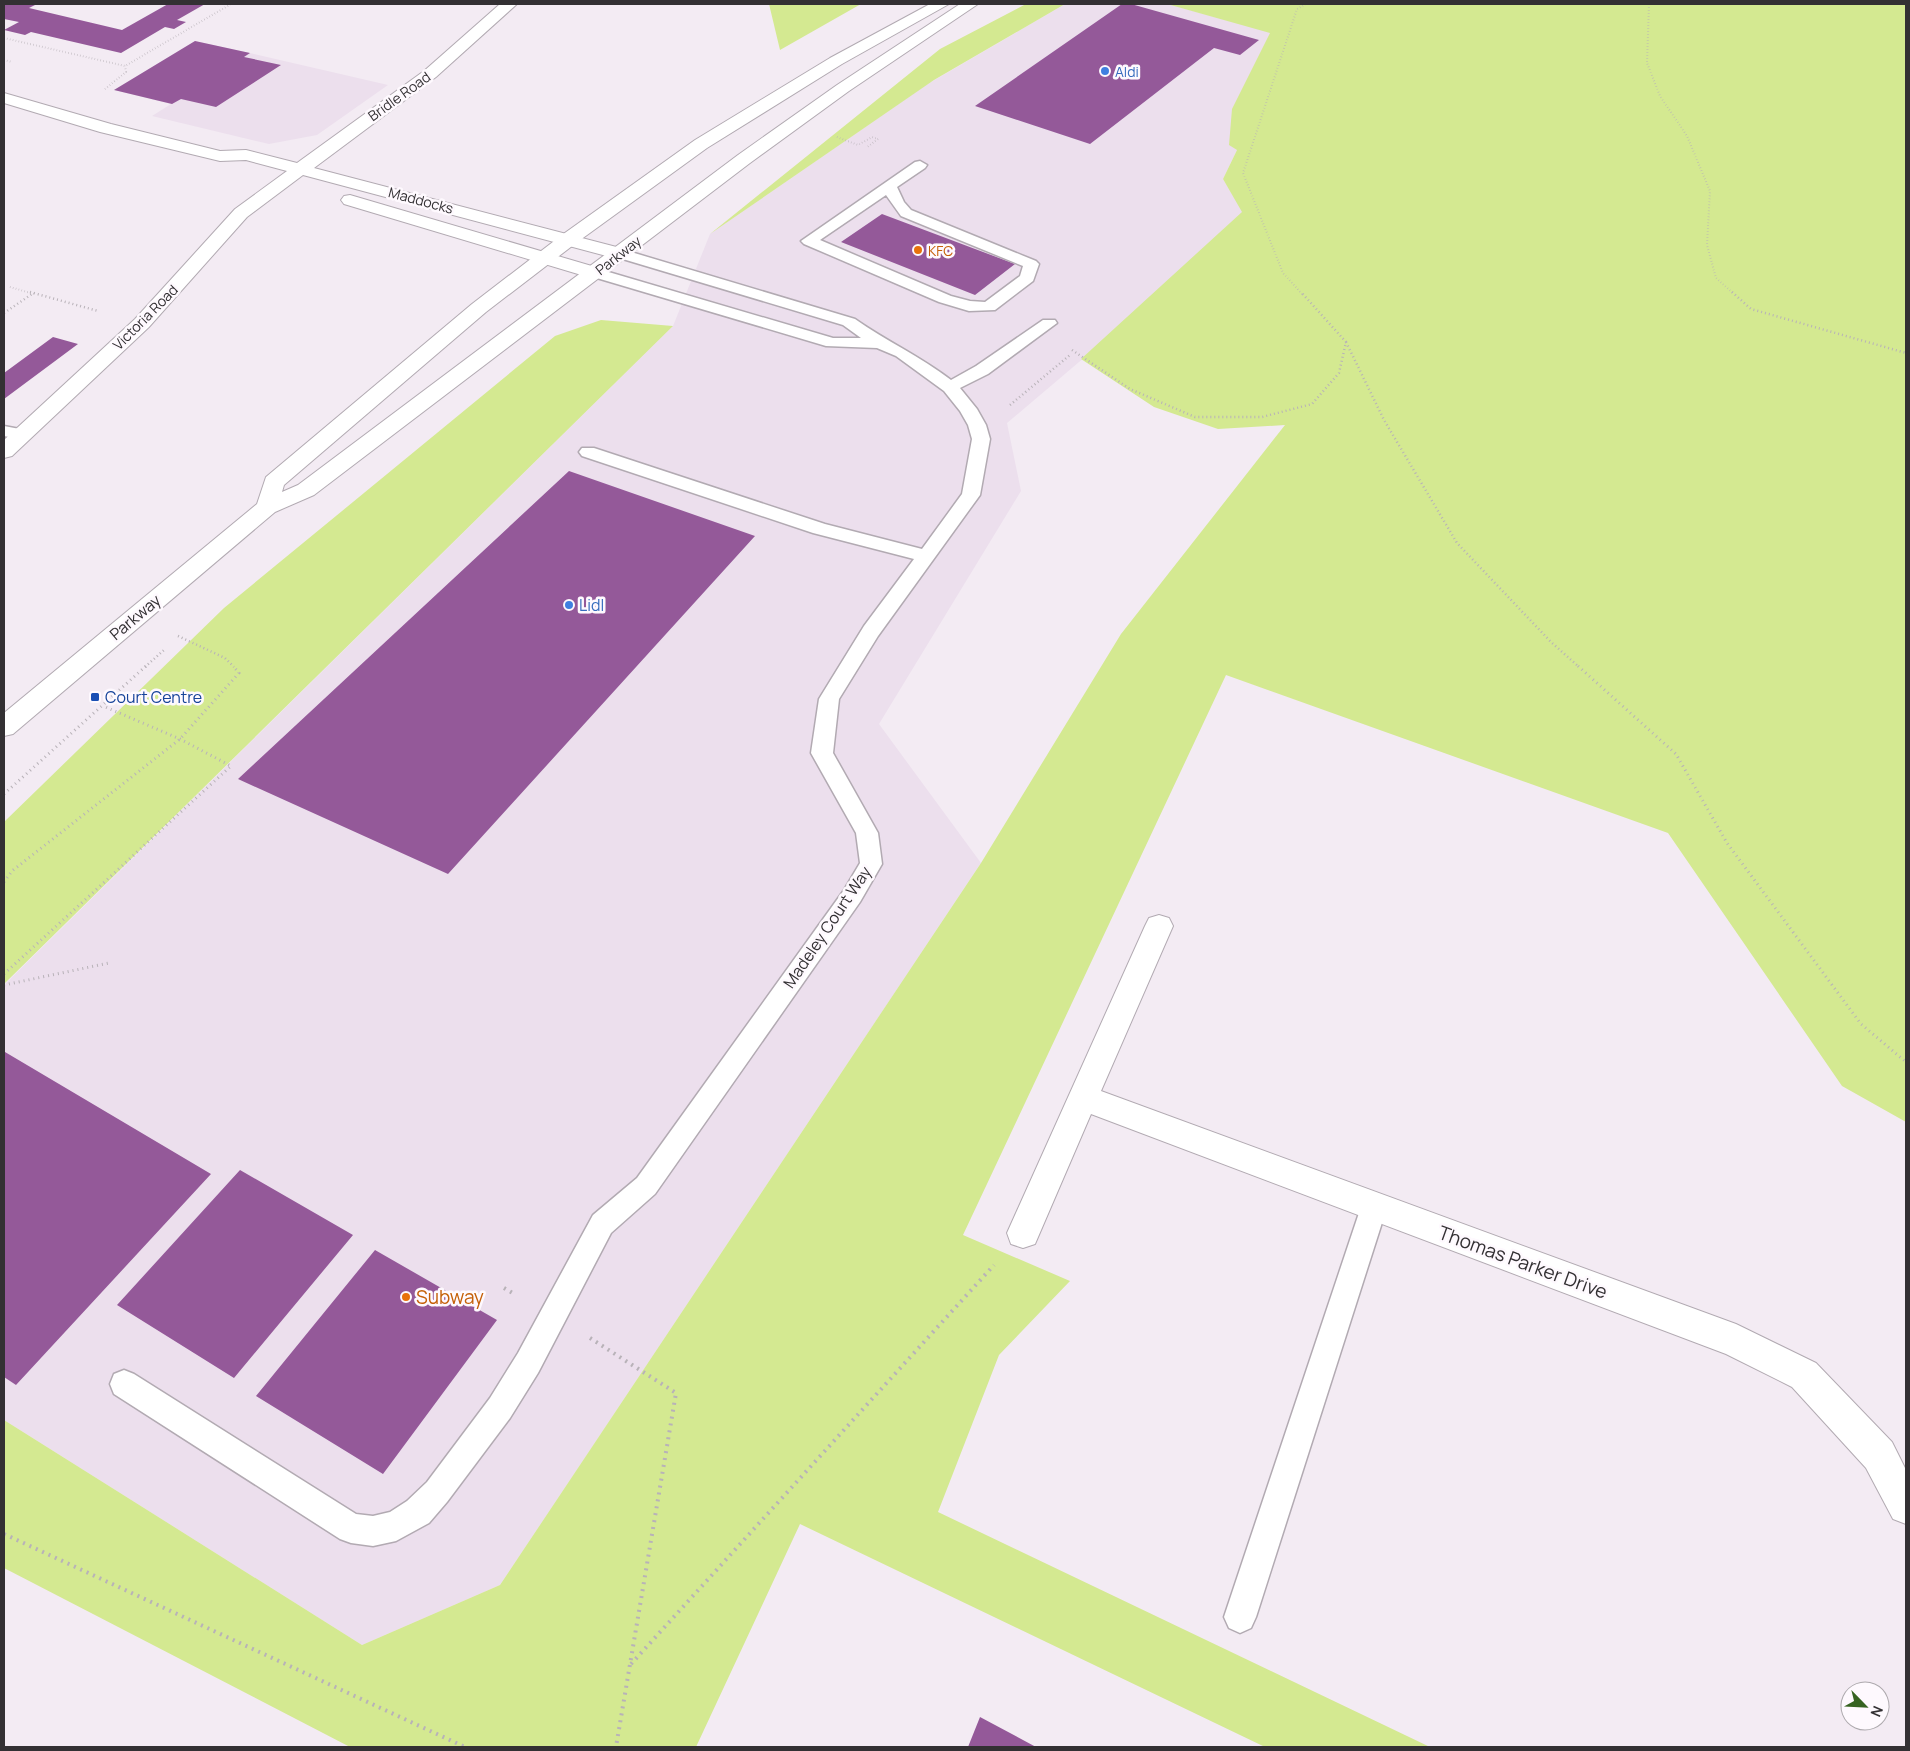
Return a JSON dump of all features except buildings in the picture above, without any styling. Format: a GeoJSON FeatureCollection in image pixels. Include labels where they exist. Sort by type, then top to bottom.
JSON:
{"type":"FeatureCollection","features":[{"type":"Feature","properties":{"kind":"street","name":"Bridle Road"},"geometry":{"type":"LineString","coordinates":[[283,180],[430,74],[509,4]]}},
{"type":"Feature","properties":{"kind":"street"},"geometry":{"type":"LineString","coordinates":[[267,507],[274,482],[479,308],[569,239],[701,144],[836,62],[941,4]]}},
{"type":"Feature","properties":{"kind":"street","name":"Parkway"},"geometry":{"type":"LineString","coordinates":[[4,727],[267,507],[306,490],[621,254],[744,159],[844,88],[970,4]]}},
{"type":"Feature","properties":{"kind":"street","name":"Maddocks"},"geometry":{"type":"LineString","coordinates":[[4,98],[106,128],[220,156],[246,155],[299,168],[621,254]]}},
{"type":"Feature","properties":{"kind":"street","name":"Maddocks"},"geometry":{"type":"LineString","coordinates":[[220,156],[231,166],[595,273]]}},
{"type":"Feature","properties":{"kind":"street","name":"Victoria Road"},"geometry":{"type":"LineString","coordinates":[[4,451],[12,432],[142,323],[241,213],[283,180]]}},
{"type":"Feature","properties":{"kind":"street"},"geometry":{"type":"LineString","coordinates":[[1023,1233],[1159,926]]}},
{"type":"Feature","properties":{"kind":"street","name":"Thomas Parker Drive"},"geometry":{"type":"LineString","coordinates":[[1082,1097],[1736,1340],[1804,1375],[1879,1456],[1906,1506]]}},
{"type":"Feature","properties":{"kind":"lane"},"geometry":{"type":"LineString","coordinates":[[890,187],[897,203],[906,213],[1031,264],[1028,278],[989,307],[970,306],[945,299],[808,241],[920,165]]}},
{"type":"Feature","properties":{"kind":"lane"},"geometry":{"type":"LineString","coordinates":[[621,254],[849,322],[879,344]]}},
{"type":"Feature","properties":{"kind":"lane"},"geometry":{"type":"LineString","coordinates":[[595,273],[832,343],[879,344]]}},
{"type":"Feature","properties":{"kind":"lane"},"geometry":{"type":"LineString","coordinates":[[950,387],[982,370],[1049,323]]}},
{"type":"Feature","properties":{"kind":"lane","name":"Madeley Court Way"},"geometry":{"type":"LineString","coordinates":[[553,1314],[602,1224],[646,1186],[852,896],[871,864],[867,834],[848,796],[822,753],[829,699],[871,631],[971,495],[981,439],[977,425],[968,409],[950,387],[902,353],[879,344]]}},
{"type":"Feature","properties":{"kind":"lane"},"geometry":{"type":"LineString","coordinates":[[588,452],[820,529],[927,556]]}},
{"type":"Feature","properties":{"kind":"lane"},"geometry":{"type":"LineString","coordinates":[[1240,1617],[1374,1207]]}},
{"type":"Feature","properties":{"kind":"lane"},"geometry":{"type":"LineString","coordinates":[[124,1384],[350,1528],[373,1532],[396,1526],[418,1512],[438,1492],[500,1408],[528,1363],[553,1314]]}},
{"type":"Feature","properties":{"kind":"path"},"geometry":{"type":"LineString","coordinates":[[4,38],[125,66],[232,4]]}},
{"type":"Feature","properties":{"kind":"path"},"geometry":{"type":"LineString","coordinates":[[1306,4],[1297,9],[1243,173],[1283,273],[1346,342],[1384,420],[1457,543],[1551,642],[1676,754],[1727,843],[1861,1024],[1906,1062]]}},
{"type":"Feature","properties":{"kind":"path"},"geometry":{"type":"LineString","coordinates":[[1648,4],[1647,63],[1660,96],[1687,136],[1710,191],[1707,245],[1716,278],[1751,309],[1906,353]]}},
{"type":"Feature","properties":{"kind":"path"},"geometry":{"type":"LineString","coordinates":[[858,145],[872,137],[878,140],[866,148]]}},
{"type":"Feature","properties":{"kind":"path"},"geometry":{"type":"LineString","coordinates":[[10,287],[142,323]]}},
{"type":"Feature","properties":{"kind":"path"},"geometry":{"type":"LineString","coordinates":[[4,313],[32,294]]}},
{"type":"Feature","properties":{"kind":"path"},"geometry":{"type":"LineString","coordinates":[[1008,407],[1074,351],[1130,388],[1195,417],[1262,417],[1312,404],[1339,373],[1346,342]]}},
{"type":"Feature","properties":{"kind":"path"},"geometry":{"type":"LineString","coordinates":[[4,882],[12,871],[180,740],[239,673],[225,658],[178,636],[172,642]]}},
{"type":"Feature","properties":{"kind":"path"},"geometry":{"type":"LineString","coordinates":[[4,794],[166,648]]}},
{"type":"Feature","properties":{"kind":"path"},"geometry":{"type":"LineString","coordinates":[[4,974],[231,766],[180,740],[103,706]]}},
{"type":"Feature","properties":{"kind":"path"},"geometry":{"type":"LineString","coordinates":[[4,985],[109,963]]}},
{"type":"Feature","properties":{"kind":"path"},"geometry":{"type":"LineString","coordinates":[[631,1664],[1023,1233]]}},
{"type":"Feature","properties":{"kind":"path"},"geometry":{"type":"LineString","coordinates":[[504,1288],[553,1314],[676,1393],[616,1747]]}},
{"type":"Feature","properties":{"kind":"path"},"geometry":{"type":"LineString","coordinates":[[4,1534],[465,1747]]}},
{"type":"Feature","properties":{"kind":"shaded area"},"geometry":{"type":"Polygon","coordinates":[[[1065,4],[1167,4],[1271,32],[1229,144],[1237,150],[1223,179],[1243,212],[1105,340],[1007,423],[1021,491],[879,724],[981,863],[500,1585],[362,1645],[4,1420],[4,985],[673,326],[710,234],[926,85],[1065,4]]]}},
{"type":"Feature","properties":{"kind":"shaded area"},"geometry":{"type":"Polygon","coordinates":[[[195,41],[388,85],[317,135],[269,144],[152,116],[171,104],[114,90],[195,41]]]}},
{"type":"Feature","properties":{"kind":"green space"},"geometry":{"type":"Polygon","coordinates":[[[769,4],[861,4],[780,50],[769,4]]]}},
{"type":"Feature","properties":{"kind":"green space"},"geometry":{"type":"Polygon","coordinates":[[[1026,4],[1065,4],[934,80],[710,234],[940,49],[1026,4]]]}},
{"type":"Feature","properties":{"kind":"green space"},"geometry":{"type":"Polygon","coordinates":[[[1167,4],[1906,4],[1906,1122],[1842,1086],[1668,833],[1226,675],[963,1235],[1070,1281],[999,1355],[938,1512],[1430,1747],[1265,1747],[800,1524],[696,1747],[350,1747],[4,1568],[4,1420],[362,1645],[500,1585],[981,863],[1121,634],[1285,425],[1218,429],[1154,407],[1081,359],[1242,212],[1223,179],[1237,150],[1229,145],[1232,109],[1270,33],[1167,4]]]}},
{"type":"Feature","properties":{"kind":"green space"},"geometry":{"type":"Polygon","coordinates":[[[601,320],[673,326],[4,984],[4,822],[224,608],[555,336],[601,320]]]}},
{"type":"Feature","properties":{"kind":"place","name":"Aldi"},"geometry":{"type":"Point","coordinates":[1105,71]}},
{"type":"Feature","properties":{"kind":"place","name":"KFC"},"geometry":{"type":"Point","coordinates":[918,250]}},
{"type":"Feature","properties":{"kind":"place","name":"Lidl"},"geometry":{"type":"Point","coordinates":[569,605]}},
{"type":"Feature","properties":{"kind":"place","name":"Court Centre"},"geometry":{"type":"Point","coordinates":[95,697]}},
{"type":"Feature","properties":{"kind":"place","name":"Subway"},"geometry":{"type":"Point","coordinates":[406,1297]}}]}
